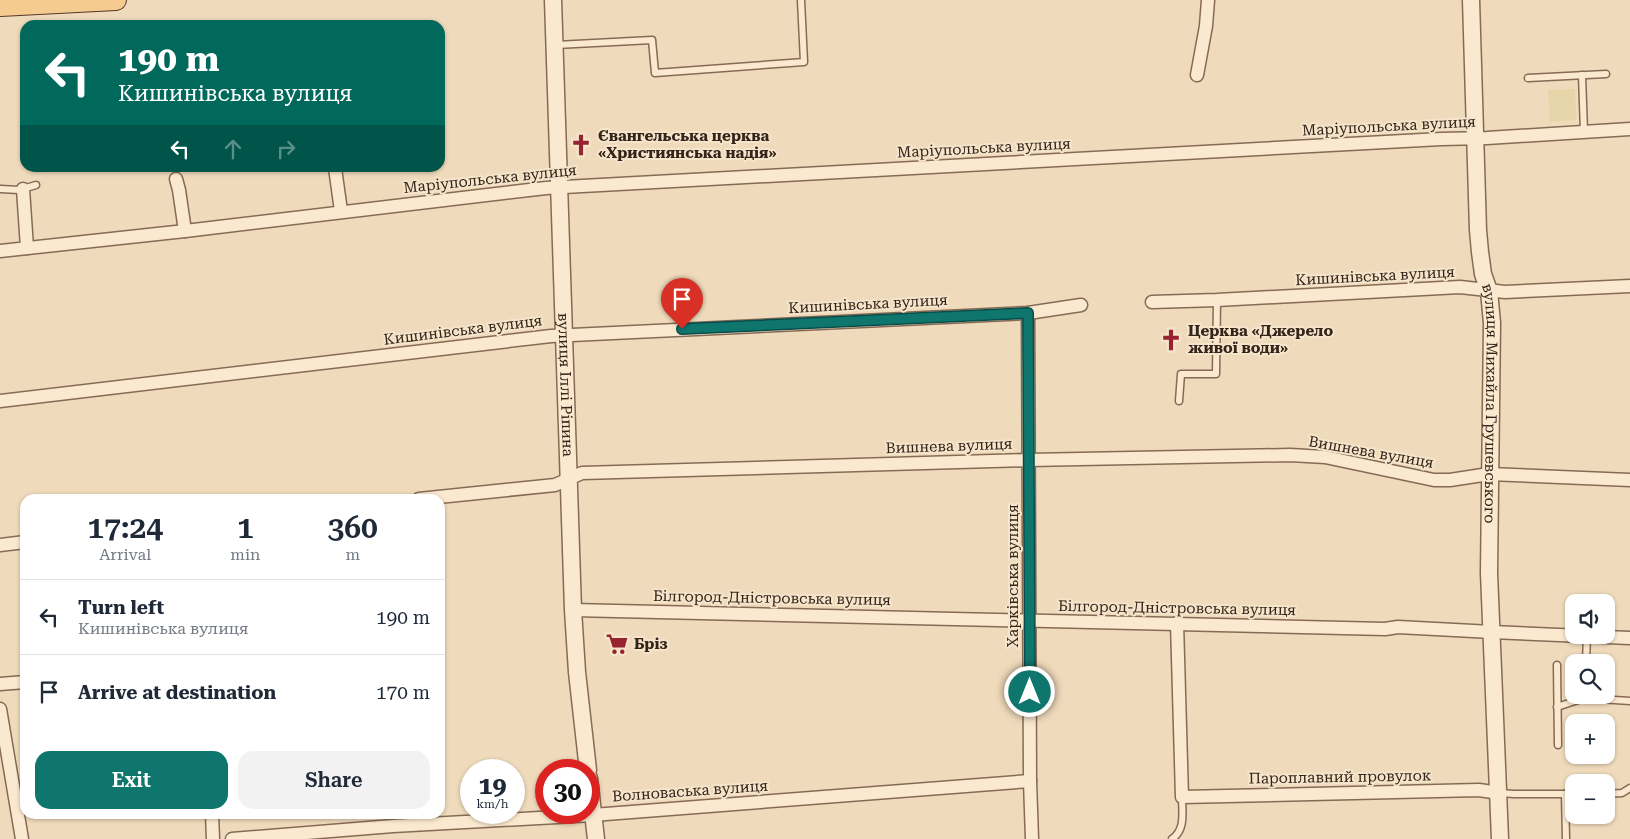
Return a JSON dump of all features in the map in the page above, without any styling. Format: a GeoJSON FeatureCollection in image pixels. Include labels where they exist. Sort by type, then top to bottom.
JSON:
{"type":"FeatureCollection","features":[{"type":"Feature","properties":{"kind":"main road"},"geometry":{"type":"LineString","coordinates":[[0,6],[116,0]]}},
{"type":"Feature","properties":{"kind":"street","name":"вулиця Іллі Ріпина"},"geometry":{"type":"LineString","coordinates":[[553,0],[573,610],[577,672],[587,759]]}},
{"type":"Feature","properties":{"kind":"street"},"geometry":{"type":"LineString","coordinates":[[1197,75],[1206,26],[1208,0]]}},
{"type":"Feature","properties":{"kind":"street","name":"вулиця Михайла Грушевського"},"geometry":{"type":"LineString","coordinates":[[1471,0],[1480,252],[1483,274],[1488,290],[1492,332],[1489,573],[1500,839]]}},
{"type":"Feature","properties":{"kind":"street","name":"Маріупольська вулиця"},"geometry":{"type":"LineString","coordinates":[[0,251],[560,187],[1630,129]]}},
{"type":"Feature","properties":{"kind":"street"},"geometry":{"type":"LineString","coordinates":[[336,172],[341,211]]}},
{"type":"Feature","properties":{"kind":"street"},"geometry":{"type":"LineString","coordinates":[[176,180],[185,231]]}},
{"type":"Feature","properties":{"kind":"street"},"geometry":{"type":"LineString","coordinates":[[23,190],[27,248]]}},
{"type":"Feature","properties":{"kind":"street","name":"Кишинівська вулиця"},"geometry":{"type":"LineString","coordinates":[[1152,302],[1460,288],[1505,292],[1630,286]]}},
{"type":"Feature","properties":{"kind":"street","name":"Кишинівська вулиця"},"geometry":{"type":"LineString","coordinates":[[0,401],[564,335],[1028,313],[1081,305]]}},
{"type":"Feature","properties":{"kind":"street","name":"Харківська вулиця"},"geometry":{"type":"LineString","coordinates":[[1028,313],[1030,782],[1032,839]]}},
{"type":"Feature","properties":{"kind":"street","name":"Вишнева вулиця"},"geometry":{"type":"LineString","coordinates":[[445,496],[555,485],[582,473],[1029,460],[1290,455],[1325,458],[1434,480],[1450,480],[1489,474],[1630,480]]}},
{"type":"Feature","properties":{"kind":"street"},"geometry":{"type":"LineString","coordinates":[[0,544],[20,542]]}},
{"type":"Feature","properties":{"kind":"street","name":"Білгород-Дністровська вулиця"},"geometry":{"type":"LineString","coordinates":[[573,610],[1385,629],[1398,626],[1565,635]]}},
{"type":"Feature","properties":{"kind":"street"},"geometry":{"type":"LineString","coordinates":[[1177,623],[1182,797]]}},
{"type":"Feature","properties":{"kind":"street","name":"Білгород-Дністровська вулиця"},"geometry":{"type":"LineString","coordinates":[[1615,637],[1630,638]]}},
{"type":"Feature","properties":{"kind":"street"},"geometry":{"type":"LineString","coordinates":[[0,684],[20,682]]}},
{"type":"Feature","properties":{"kind":"street"},"geometry":{"type":"LineString","coordinates":[[0,709],[22,839]]}},
{"type":"Feature","properties":{"kind":"street","name":"Волноваська вулиця"},"geometry":{"type":"LineString","coordinates":[[600,814],[1030,782]]}},
{"type":"Feature","properties":{"kind":"street","name":"Пароплавний провулок"},"geometry":{"type":"LineString","coordinates":[[1182,797],[1478,790],[1499,793]]}},
{"type":"Feature","properties":{"kind":"street","name":"Волноваська вулиця"},"geometry":{"type":"LineString","coordinates":[[445,819],[535,816]]}},
{"type":"Feature","properties":{"kind":"street"},"geometry":{"type":"LineString","coordinates":[[212,819],[213,839]]}},
{"type":"Feature","properties":{"kind":"street","name":"Волноваська вулиця"},"geometry":{"type":"LineString","coordinates":[[232,839],[393,820],[433,819]]}},
{"type":"Feature","properties":{"kind":"street"},"geometry":{"type":"LineString","coordinates":[[594,824],[596,839]]}},
{"type":"Feature","properties":{"kind":"lane"},"geometry":{"type":"LineString","coordinates":[[555,45],[652,40],[655,72],[804,62],[801,0]]}},
{"type":"Feature","properties":{"kind":"lane"},"geometry":{"type":"LineString","coordinates":[[1528,78],[1606,74]]}},
{"type":"Feature","properties":{"kind":"lane"},"geometry":{"type":"LineString","coordinates":[[1582,75],[1584,132]]}},
{"type":"Feature","properties":{"kind":"lane"},"geometry":{"type":"LineString","coordinates":[[1,190],[23,190],[36,185]]}},
{"type":"Feature","properties":{"kind":"lane"},"geometry":{"type":"LineString","coordinates":[[1179,401],[1180,374],[1216,374],[1217,300]]}},
{"type":"Feature","properties":{"kind":"lane"},"geometry":{"type":"LineString","coordinates":[[1557,665],[1558,745]]}},
{"type":"Feature","properties":{"kind":"lane"},"geometry":{"type":"LineString","coordinates":[[1615,700],[1630,701]]}},
{"type":"Feature","properties":{"kind":"lane"},"geometry":{"type":"LineString","coordinates":[[1557,707],[1565,704]]}},
{"type":"Feature","properties":{"kind":"lane"},"geometry":{"type":"LineString","coordinates":[[1615,793],[1622,793],[1630,788]]}},
{"type":"Feature","properties":{"kind":"lane"},"geometry":{"type":"LineString","coordinates":[[1499,793],[1565,794]]}},
{"type":"Feature","properties":{"kind":"lane"},"geometry":{"type":"LineString","coordinates":[[1172,839],[1181,830],[1182,797]]}},
{"type":"Feature","properties":{"kind":"lane"},"geometry":{"type":"LineString","coordinates":[[1566,824],[1566,839]]}},
{"type":"Feature","properties":{"kind":"shaded area"},"geometry":{"type":"Polygon","coordinates":[[[1575,89],[1576,120],[1550,122],[1548,90],[1575,89]]]}},
{"type":"Feature","properties":{"kind":"place","name":"Євангельська церква «Християнська надія»"},"geometry":{"type":"Point","coordinates":[581,145]}},
{"type":"Feature","properties":{"kind":"place","name":"Церква «Джерело живої води»"},"geometry":{"type":"Point","coordinates":[1171,340]}},
{"type":"Feature","properties":{"kind":"place","name":"Бріз"},"geometry":{"type":"Point","coordinates":[617,644]}},
{"type":"Feature","properties":{"kind":"route"},"geometry":{"type":"LineString","coordinates":[[682,329],[1028,313],[1030,692]]}}]}
